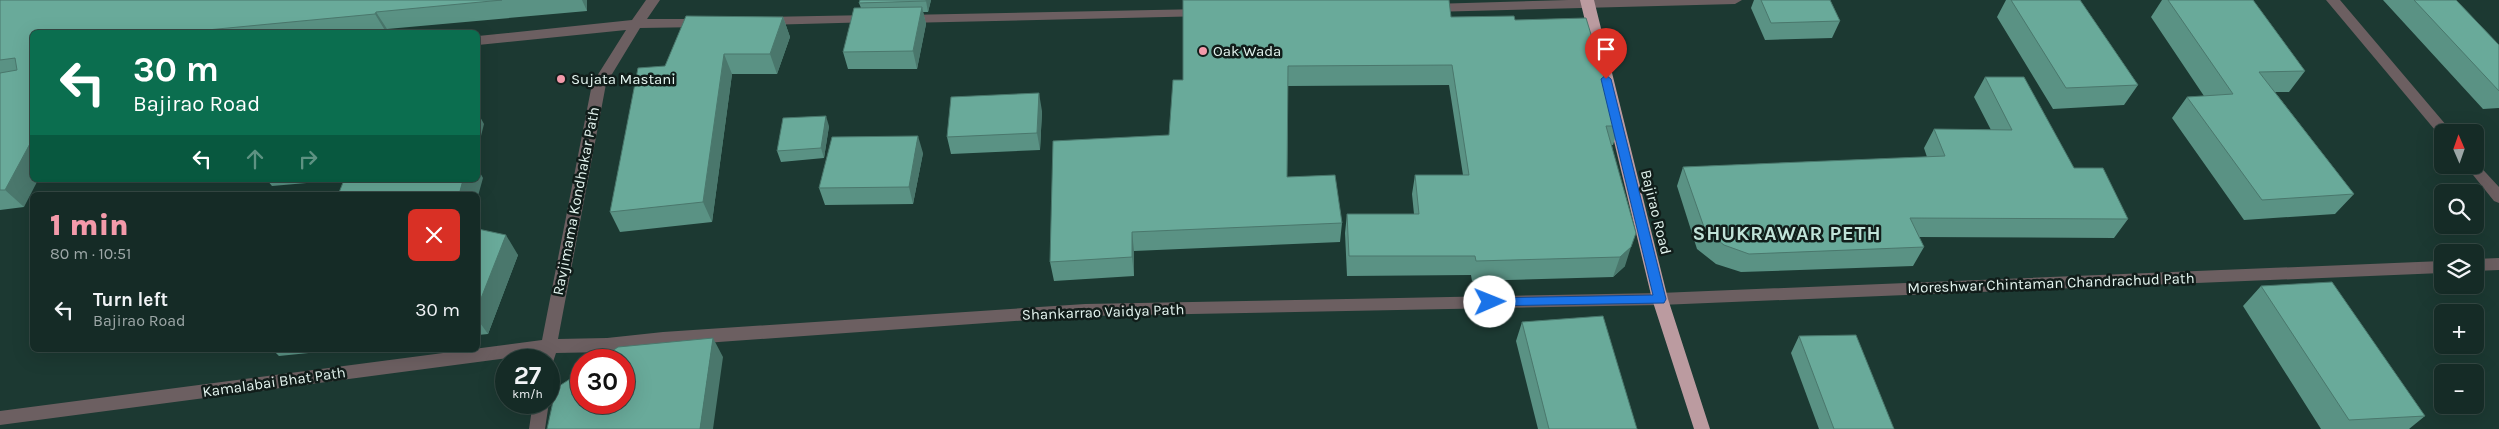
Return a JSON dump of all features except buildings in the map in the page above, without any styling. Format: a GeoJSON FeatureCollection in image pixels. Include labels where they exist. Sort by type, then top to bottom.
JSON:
{"type":"FeatureCollection","features":[{"type":"Feature","properties":{"kind":"highway","name":"Bajirao Road"},"geometry":{"type":"LineString","coordinates":[[1587,3],[1660,299],[1702,429]]}},
{"type":"Feature","properties":{"kind":"street","name":"Ravjimama Kondhakar Path"},"geometry":{"type":"LineString","coordinates":[[548,349],[599,84],[614,57],[653,0]]}},
{"type":"Feature","properties":{"kind":"street"},"geometry":{"type":"LineString","coordinates":[[1418,8],[1734,0]]}},
{"type":"Feature","properties":{"kind":"street"},"geometry":{"type":"LineString","coordinates":[[2333,0],[2438,124]]}},
{"type":"Feature","properties":{"kind":"street"},"geometry":{"type":"LineString","coordinates":[[748,22],[1218,12]]}},
{"type":"Feature","properties":{"kind":"street"},"geometry":{"type":"LineString","coordinates":[[480,40],[638,24],[718,22]]}},
{"type":"Feature","properties":{"kind":"street"},"geometry":{"type":"LineString","coordinates":[[2480,174],[2499,197]]}},
{"type":"Feature","properties":{"kind":"street"},"geometry":{"type":"LineString","coordinates":[[2484,265],[2499,264]]}},
{"type":"Feature","properties":{"kind":"street","name":"Moreshwar Chintaman Chandrachud Path"},"geometry":{"type":"LineString","coordinates":[[1660,299],[2434,267]]}},
{"type":"Feature","properties":{"kind":"street","name":"Shankarrao Vaidya Path"},"geometry":{"type":"LineString","coordinates":[[560,351],[607,345],[1085,310],[1660,299]]}},
{"type":"Feature","properties":{"kind":"street","name":"Kamalabai Bhat Path"},"geometry":{"type":"LineString","coordinates":[[0,418],[495,359]]}},
{"type":"Feature","properties":{"kind":"street"},"geometry":{"type":"LineString","coordinates":[[537,429],[540,414]]}},
{"type":"Feature","properties":{"kind":"place","name":"Oak Wada"},"geometry":{"type":"Point","coordinates":[1203,51]}},
{"type":"Feature","properties":{"kind":"place","name":"Sujata Mastani"},"geometry":{"type":"Point","coordinates":[561,79]}},
{"type":"Feature","properties":{"kind":"district","name":"SHUKRAWAR PETH"},"geometry":{"type":"Point","coordinates":[1787,233]}},
{"type":"Feature","properties":{"kind":"route"},"geometry":{"type":"LineString","coordinates":[[1490,302],[1660,299],[1606,79]]}}]}
